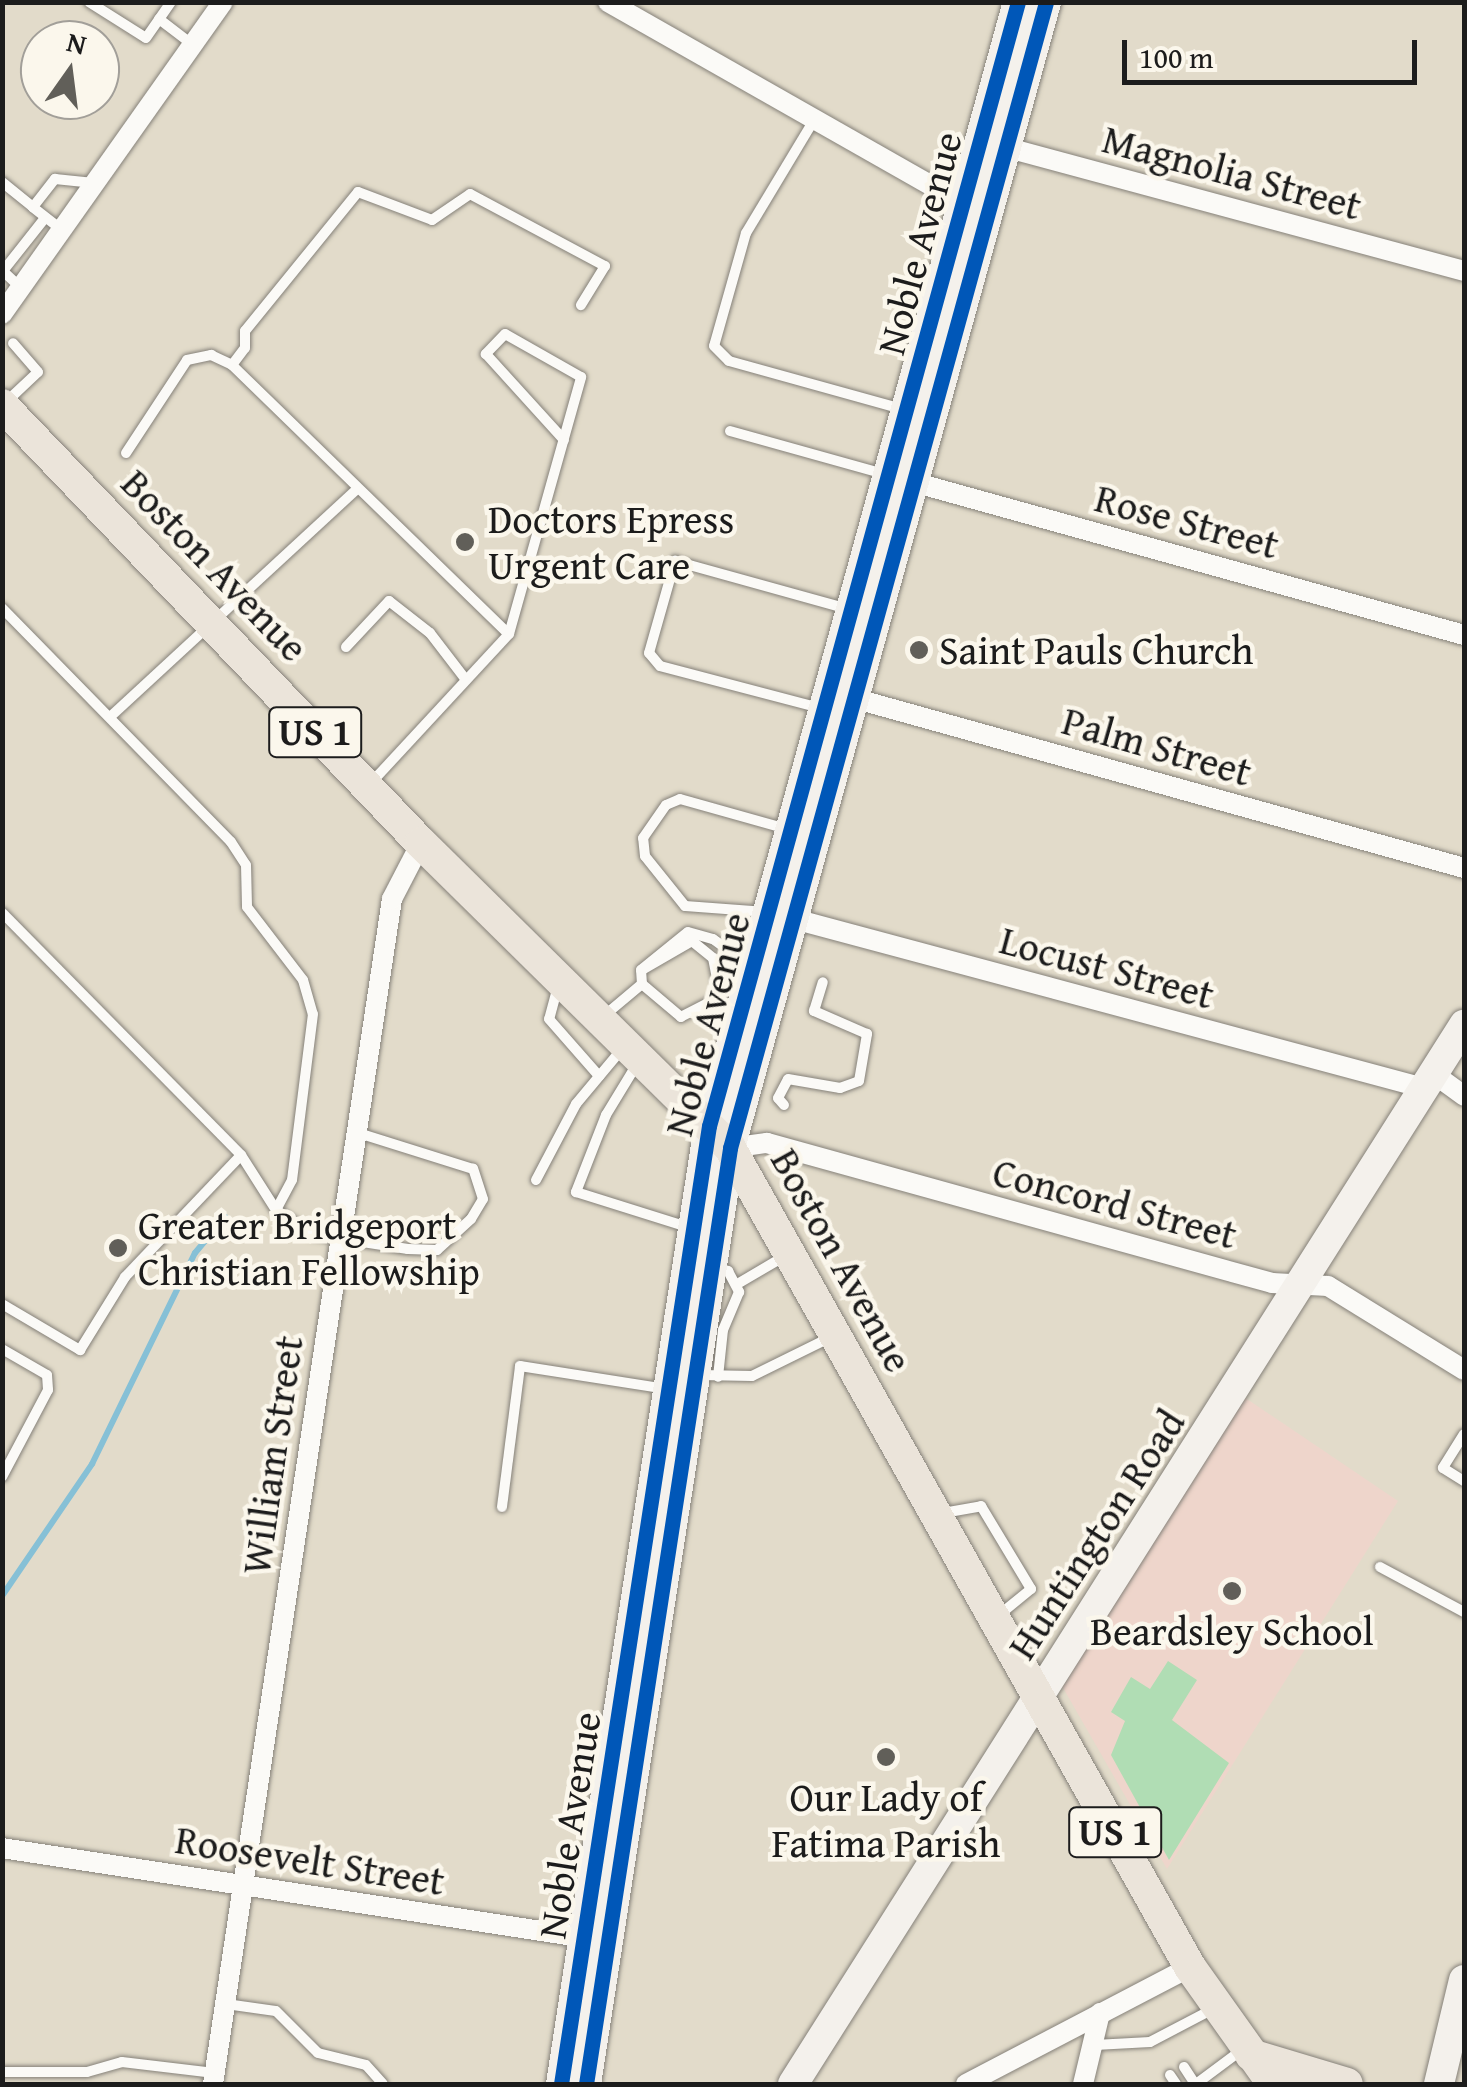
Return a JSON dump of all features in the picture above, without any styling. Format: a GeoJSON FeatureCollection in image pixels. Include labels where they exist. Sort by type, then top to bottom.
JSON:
{"type":"FeatureCollection","features":[{"type":"Feature","properties":{"kind":"main road","name":"Noble Avenue"},"geometry":{"type":"LineString","coordinates":[[562,2084],[596,1939],[711,1266],[727,1003],[743,962],[784,916],[793,831],[865,614],[903,479],[993,144],[1018,2]]}},
{"type":"Feature","properties":{"kind":"main road","name":"Noble Avenue"},"geometry":{"type":"LineString","coordinates":[[993,144],[1046,2]]}},
{"type":"Feature","properties":{"kind":"main road","name":"Noble Avenue"},"geometry":{"type":"LineString","coordinates":[[903,479],[908,411],[976,210]]}},
{"type":"Feature","properties":{"kind":"main road","name":"Boston Avenue"},"geometry":{"type":"LineString","coordinates":[[3,405],[421,843],[719,1137],[996,1618],[1190,1968],[1273,2084]]}},
{"type":"Feature","properties":{"kind":"main road","name":"Noble Avenue"},"geometry":{"type":"LineString","coordinates":[[693,1380],[692,1229],[784,916],[837,700]]}},
{"type":"Feature","properties":{"kind":"main road","name":"Huntington Road"},"geometry":{"type":"LineString","coordinates":[[793,2084],[1304,1284],[1464,1024]]}},
{"type":"Feature","properties":{"kind":"main road","name":"Noble Avenue"},"geometry":{"type":"LineString","coordinates":[[586,2084],[596,1939]]}},
{"type":"Feature","properties":{"kind":"main road"},"geometry":{"type":"LineString","coordinates":[[1439,2084],[1464,1980]]}},
{"type":"Feature","properties":{"kind":"main road"},"geometry":{"type":"LineString","coordinates":[[1248,2051],[1348,2084]]}},
{"type":"Feature","properties":{"kind":"street"},"geometry":{"type":"LineString","coordinates":[[2,314],[223,2]]}},
{"type":"Feature","properties":{"kind":"street"},"geometry":{"type":"LineString","coordinates":[[608,2],[976,210]]}},
{"type":"Feature","properties":{"kind":"street","name":"Magnolia Street"},"geometry":{"type":"LineString","coordinates":[[993,144],[1464,271]]}},
{"type":"Feature","properties":{"kind":"street","name":"Rose Street"},"geometry":{"type":"LineString","coordinates":[[903,479],[1464,635]]}},
{"type":"Feature","properties":{"kind":"street","name":"Palm Street"},"geometry":{"type":"LineString","coordinates":[[837,700],[1464,868]]}},
{"type":"Feature","properties":{"kind":"street","name":"William Street"},"geometry":{"type":"LineString","coordinates":[[214,2079],[392,899],[421,843]]}},
{"type":"Feature","properties":{"kind":"street","name":"Locust Street"},"geometry":{"type":"LineString","coordinates":[[784,916],[1429,1081]]}},
{"type":"Feature","properties":{"kind":"street"},"geometry":{"type":"LineString","coordinates":[[1429,1081],[1464,1096]]}},
{"type":"Feature","properties":{"kind":"street","name":"Concord Street"},"geometry":{"type":"LineString","coordinates":[[719,1137],[774,1144],[1272,1282],[1328,1286],[1464,1370]]}},
{"type":"Feature","properties":{"kind":"street","name":"Roosevelt Street"},"geometry":{"type":"LineString","coordinates":[[2,1848],[596,1939]]}},
{"type":"Feature","properties":{"kind":"street"},"geometry":{"type":"LineString","coordinates":[[966,2084],[1190,1968]]}},
{"type":"Feature","properties":{"kind":"street"},"geometry":{"type":"LineString","coordinates":[[1083,2084],[1096,2044],[1100,2013]]}},
{"type":"Feature","properties":{"kind":"lane"},"geometry":{"type":"LineString","coordinates":[[89,2],[146,38],[170,2]]}},
{"type":"Feature","properties":{"kind":"lane"},"geometry":{"type":"LineString","coordinates":[[159,20],[193,45]]}},
{"type":"Feature","properties":{"kind":"lane"},"geometry":{"type":"LineString","coordinates":[[814,120],[746,234],[714,346],[729,361],[908,411]]}},
{"type":"Feature","properties":{"kind":"lane"},"geometry":{"type":"LineString","coordinates":[[32,207],[55,179],[94,184]]}},
{"type":"Feature","properties":{"kind":"lane"},"geometry":{"type":"LineString","coordinates":[[2,182],[63,230]]}},
{"type":"Feature","properties":{"kind":"lane"},"geometry":{"type":"LineString","coordinates":[[232,365],[244,348],[245,331],[358,192],[432,220],[470,194],[605,266],[581,306]]}},
{"type":"Feature","properties":{"kind":"lane"},"geometry":{"type":"LineString","coordinates":[[21,288],[3,271],[44,218]]}},
{"type":"Feature","properties":{"kind":"lane"},"geometry":{"type":"LineString","coordinates":[[367,787],[509,634],[582,377],[505,334],[486,354],[564,440]]}},
{"type":"Feature","properties":{"kind":"lane"},"geometry":{"type":"LineString","coordinates":[[3,405],[38,372],[13,343]]}},
{"type":"Feature","properties":{"kind":"lane"},"geometry":{"type":"LineString","coordinates":[[126,453],[187,360],[211,355],[232,365],[356,490],[509,634]]}},
{"type":"Feature","properties":{"kind":"lane"},"geometry":{"type":"LineString","coordinates":[[730,431],[903,479]]}},
{"type":"Feature","properties":{"kind":"lane"},"geometry":{"type":"LineString","coordinates":[[110,717],[209,619],[356,490]]}},
{"type":"Feature","properties":{"kind":"lane"},"geometry":{"type":"LineString","coordinates":[[837,700],[660,666],[649,653],[676,561],[865,614]]}},
{"type":"Feature","properties":{"kind":"lane"},"geometry":{"type":"LineString","coordinates":[[346,646],[389,602],[430,632],[466,680]]}},
{"type":"Feature","properties":{"kind":"lane"},"geometry":{"type":"LineString","coordinates":[[2,608],[231,842],[246,866],[247,908],[302,980],[313,1014],[292,1180],[276,1210]]}},
{"type":"Feature","properties":{"kind":"lane"},"geometry":{"type":"LineString","coordinates":[[784,916],[694,910],[645,856],[646,827],[666,805],[680,800],[793,831]]}},
{"type":"Feature","properties":{"kind":"lane"},"geometry":{"type":"LineString","coordinates":[[2,914],[241,1154],[276,1210],[311,1234],[436,1250],[483,1199],[473,1169],[355,1132]]}},
{"type":"Feature","properties":{"kind":"lane"},"geometry":{"type":"LineString","coordinates":[[641,970],[688,932],[712,939],[743,962]]}},
{"type":"Feature","properties":{"kind":"lane"},"geometry":{"type":"LineString","coordinates":[[692,941],[713,958],[727,1003],[681,1017],[642,984],[641,970],[658,967],[692,941]]}},
{"type":"Feature","properties":{"kind":"lane"},"geometry":{"type":"LineString","coordinates":[[560,980],[550,1019],[599,1076]]}},
{"type":"Feature","properties":{"kind":"lane"},"geometry":{"type":"LineString","coordinates":[[784,1106],[778,1098],[788,1079],[840,1088],[860,1081],[866,1034],[814,1011],[823,982]]}},
{"type":"Feature","properties":{"kind":"lane"},"geometry":{"type":"LineString","coordinates":[[600,1019],[642,984]]}},
{"type":"Feature","properties":{"kind":"lane"},"geometry":{"type":"LineString","coordinates":[[536,1180],[554,1140],[599,1076],[633,1052]]}},
{"type":"Feature","properties":{"kind":"lane"},"geometry":{"type":"LineString","coordinates":[[633,1052],[576,1192],[692,1229]]}},
{"type":"Feature","properties":{"kind":"lane"},"geometry":{"type":"LineString","coordinates":[[2,1304],[80,1350],[124,1277],[241,1154]]}},
{"type":"Feature","properties":{"kind":"lane"},"geometry":{"type":"LineString","coordinates":[[693,1380],[739,1283],[789,1253]]}},
{"type":"Feature","properties":{"kind":"lane"},"geometry":{"type":"LineString","coordinates":[[711,1266],[739,1283]]}},
{"type":"Feature","properties":{"kind":"lane"},"geometry":{"type":"LineString","coordinates":[[502,1508],[520,1366],[693,1380],[766,1371],[835,1334]]}},
{"type":"Feature","properties":{"kind":"lane"},"geometry":{"type":"LineString","coordinates":[[2,1349],[48,1375],[48,1390],[2,1477]]}},
{"type":"Feature","properties":{"kind":"lane"},"geometry":{"type":"LineString","coordinates":[[1464,1434],[1443,1468],[1464,1480]]}},
{"type":"Feature","properties":{"kind":"lane"},"geometry":{"type":"LineString","coordinates":[[936,1514],[981,1506],[1030,1589],[996,1618]]}},
{"type":"Feature","properties":{"kind":"lane"},"geometry":{"type":"LineString","coordinates":[[1380,1567],[1464,1612]]}},
{"type":"Feature","properties":{"kind":"lane"},"geometry":{"type":"LineString","coordinates":[[226,2004],[276,2011],[318,2053],[366,2064],[383,2084]]}},
{"type":"Feature","properties":{"kind":"lane"},"geometry":{"type":"LineString","coordinates":[[1096,2044],[1154,2047],[1181,2034],[1216,2008]]}},
{"type":"Feature","properties":{"kind":"lane"},"geometry":{"type":"LineString","coordinates":[[1184,2067],[1195,2084],[1206,2072],[1248,2051]]}},
{"type":"Feature","properties":{"kind":"lane"},"geometry":{"type":"LineString","coordinates":[[1197,2058],[1206,2072]]}},
{"type":"Feature","properties":{"kind":"lane"},"geometry":{"type":"LineString","coordinates":[[2,2072],[86,2072],[122,2062],[214,2079]]}},
{"type":"Feature","properties":{"kind":"shaded area","name":"Beardsley School"},"geometry":{"type":"Polygon","coordinates":[[[1244,1397],[1398,1501],[1167,1869],[1062,1686],[1244,1397]]]}},
{"type":"Feature","properties":{"kind":"green space"},"geometry":{"type":"Polygon","coordinates":[[[1168,1661],[1197,1680],[1172,1720],[1229,1763],[1169,1860],[1111,1755],[1125,1721],[1111,1712],[1131,1677],[1150,1689],[1168,1661]]]}},
{"type":"Feature","properties":{"kind":"waterway"},"geometry":{"type":"LineString","coordinates":[[2,1596],[92,1464],[195,1253],[225,1217]]}},
{"type":"Feature","properties":{"kind":"cycle path"},"geometry":{"type":"LineString","coordinates":[[561,2084],[709,1126],[1018,2]]}},
{"type":"Feature","properties":{"kind":"cycle path"},"geometry":{"type":"LineString","coordinates":[[586,2084],[730,1148],[1046,2]]}},
{"type":"Feature","properties":{"kind":"place","name":"Doctors Epress Urgent Care"},"geometry":{"type":"Point","coordinates":[465,542]}},
{"type":"Feature","properties":{"kind":"place","name":"Saint Pauls Church"},"geometry":{"type":"Point","coordinates":[919,650]}},
{"type":"Feature","properties":{"kind":"place","name":"Greater Bridgeport Christian Fellowship"},"geometry":{"type":"Point","coordinates":[118,1248]}},
{"type":"Feature","properties":{"kind":"place","name":"Beardsley School"},"geometry":{"type":"Point","coordinates":[1232,1591]}},
{"type":"Feature","properties":{"kind":"place","name":"Our Lady of Fatima Parish"},"geometry":{"type":"Point","coordinates":[886,1757]}}]}
